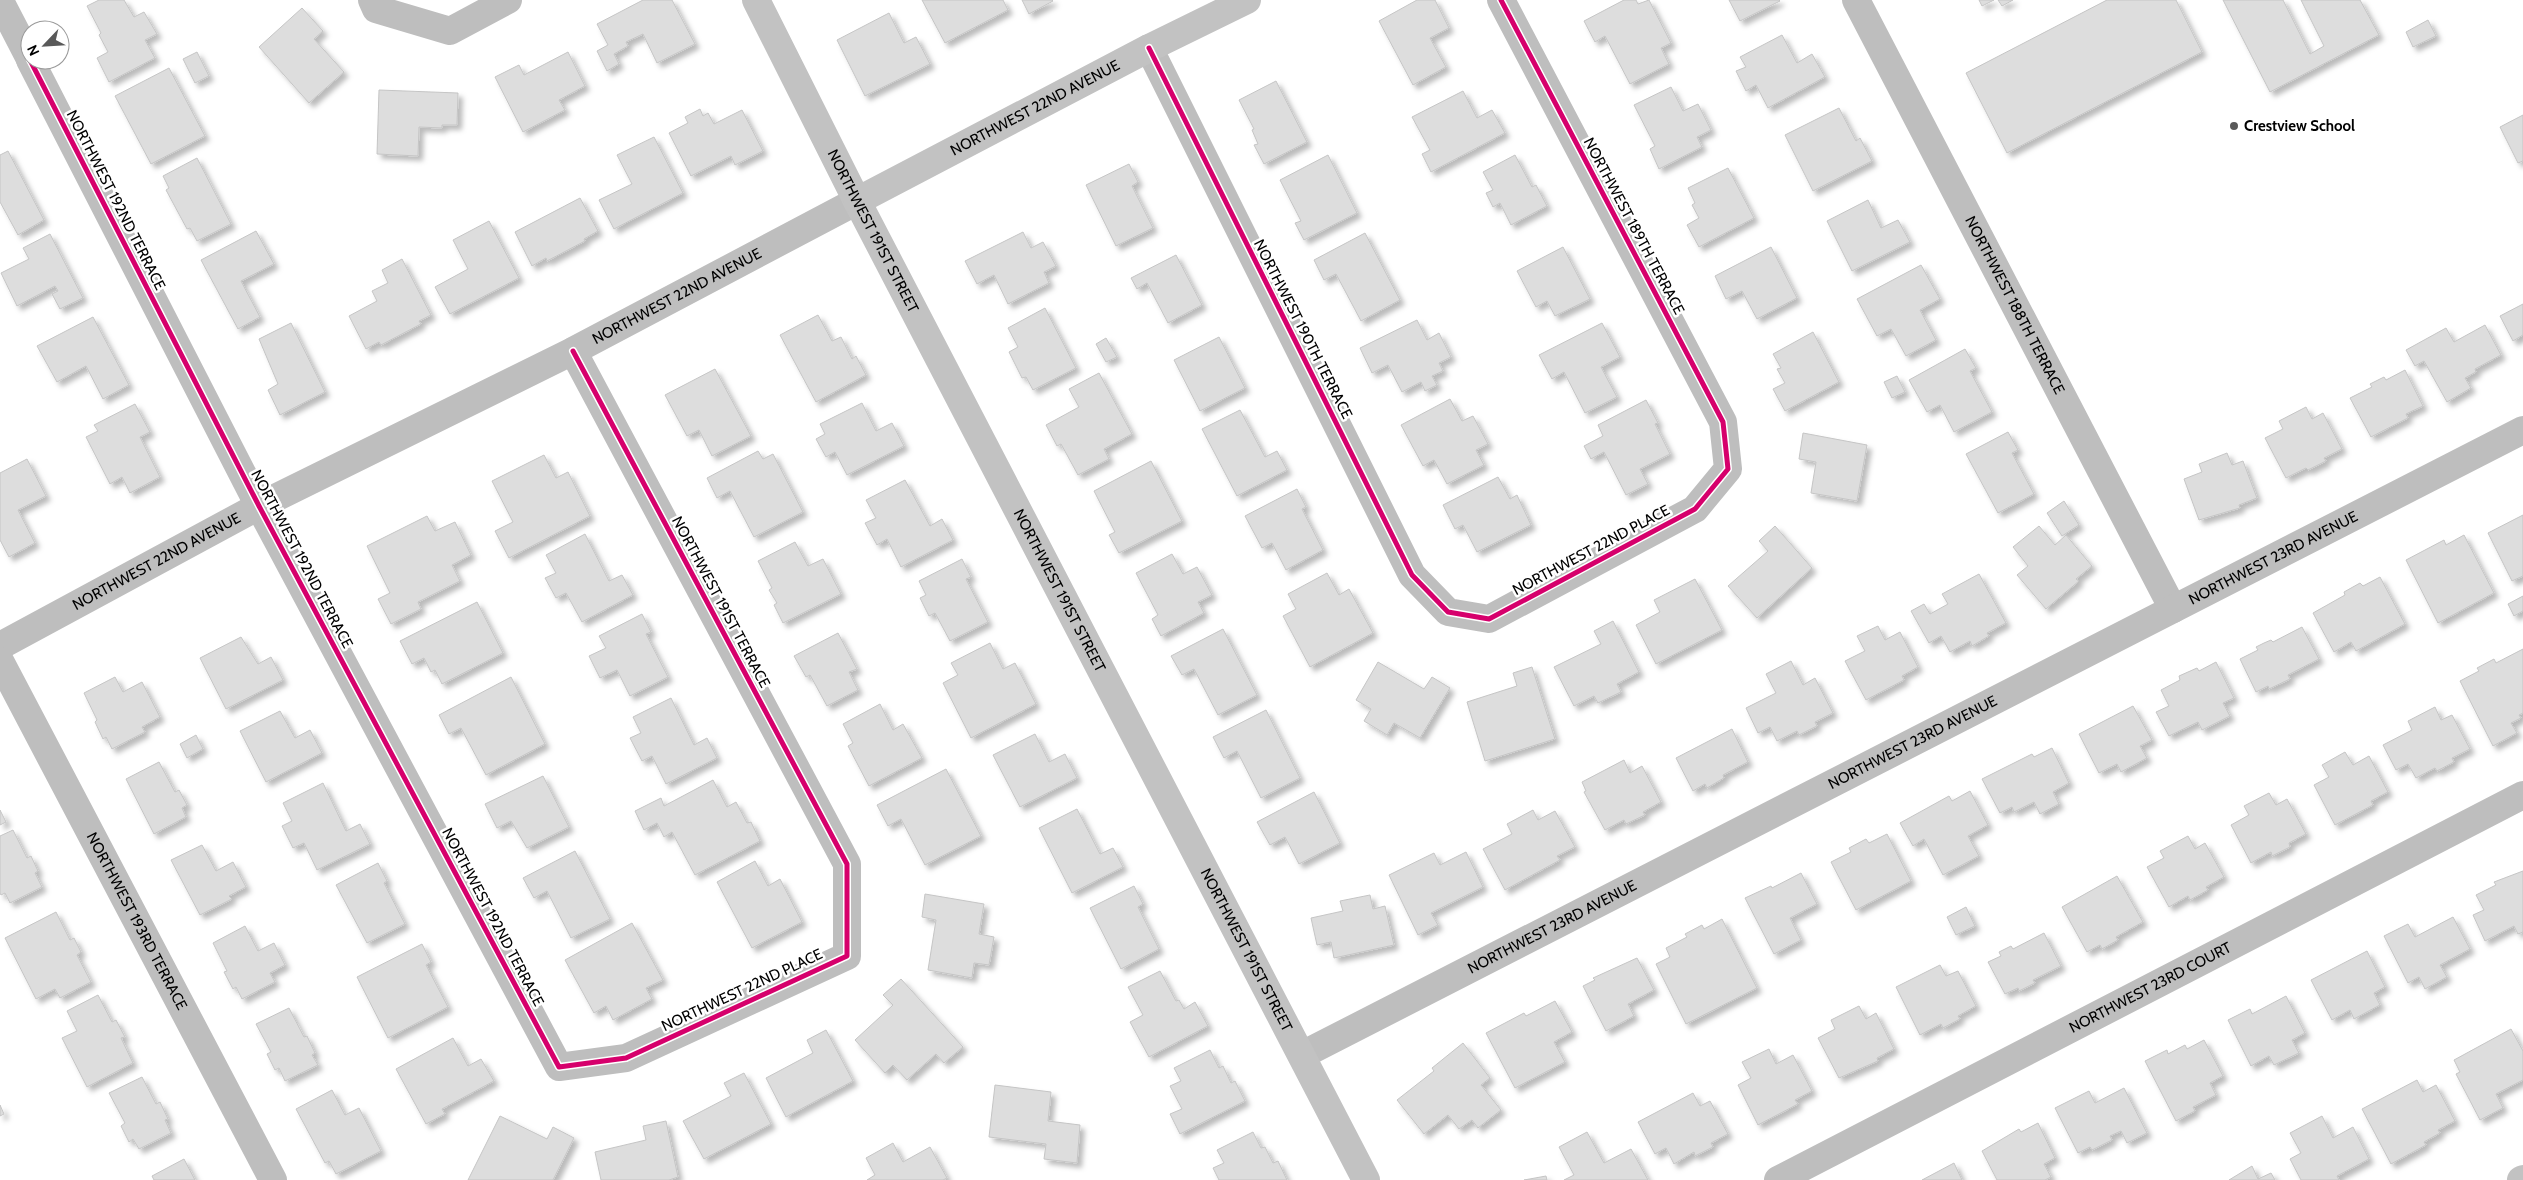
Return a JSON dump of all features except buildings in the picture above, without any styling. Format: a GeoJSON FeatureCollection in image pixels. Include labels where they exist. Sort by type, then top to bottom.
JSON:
{"type":"FeatureCollection","features":[{"type":"Feature","properties":{"kind":"street"},"geometry":{"type":"LineString","coordinates":[[374,4],[450,31],[508,0]]}},
{"type":"Feature","properties":{"kind":"street","name":"NORTHWEST 191ST STREET"},"geometry":{"type":"LineString","coordinates":[[756,0],[857,201],[1366,1180]]}},
{"type":"Feature","properties":{"kind":"street","name":"NORTHWEST 22ND AVENUE"},"geometry":{"type":"LineString","coordinates":[[0,646],[259,506],[573,352],[1149,48],[1247,0]]}},
{"type":"Feature","properties":{"kind":"street","name":"NORTHWEST 189TH TERRACE"},"geometry":{"type":"LineString","coordinates":[[1501,0],[1723,422],[1728,469]]}},
{"type":"Feature","properties":{"kind":"street","name":"NORTHWEST 188TH TERRACE"},"geometry":{"type":"LineString","coordinates":[[1856,0],[2173,609]]}},
{"type":"Feature","properties":{"kind":"street","name":"NORTHWEST 192ND TERRACE"},"geometry":{"type":"LineString","coordinates":[[0,1],[20,40]]}},
{"type":"Feature","properties":{"kind":"street","name":"NORTHWEST 190TH TERRACE"},"geometry":{"type":"LineString","coordinates":[[1149,48],[1412,575],[1448,612]]}},
{"type":"Feature","properties":{"kind":"street","name":"NORTHWEST 192ND TERRACE"},"geometry":{"type":"LineString","coordinates":[[35,70],[259,506],[559,1067]]}},
{"type":"Feature","properties":{"kind":"street","name":"NORTHWEST 191ST TERRACE"},"geometry":{"type":"LineString","coordinates":[[573,352],[847,864]]}},
{"type":"Feature","properties":{"kind":"street","name":"NORTHWEST 23RD AVENUE"},"geometry":{"type":"LineString","coordinates":[[1302,1055],[2523,430]]}},
{"type":"Feature","properties":{"kind":"street","name":"NORTHWEST 22ND PLACE"},"geometry":{"type":"LineString","coordinates":[[1448,612],[1489,619],[1695,509],[1728,469]]}},
{"type":"Feature","properties":{"kind":"street","name":"NORTHWEST 193RD TERRACE"},"geometry":{"type":"LineString","coordinates":[[0,661],[273,1180]]}},
{"type":"Feature","properties":{"kind":"street","name":"NORTHWEST 23RD COURT"},"geometry":{"type":"LineString","coordinates":[[1778,1180],[2523,795]]}},
{"type":"Feature","properties":{"kind":"street","name":"NORTHWEST 22ND PLACE"},"geometry":{"type":"LineString","coordinates":[[559,1067],[626,1058],[847,956],[847,864]]}},
{"type":"Feature","properties":{"kind":"cycle path"},"geometry":{"type":"LineString","coordinates":[[1149,48],[1412,575],[1448,612],[1489,619],[1695,509],[1728,469],[1723,422],[1501,0]]}},
{"type":"Feature","properties":{"kind":"cycle path"},"geometry":{"type":"LineString","coordinates":[[35,70],[259,506],[559,1067],[626,1058],[847,956],[847,864],[573,351]]}},
{"type":"Feature","properties":{"kind":"place","name":"Crestview School"},"geometry":{"type":"Point","coordinates":[2234,126]}}]}
